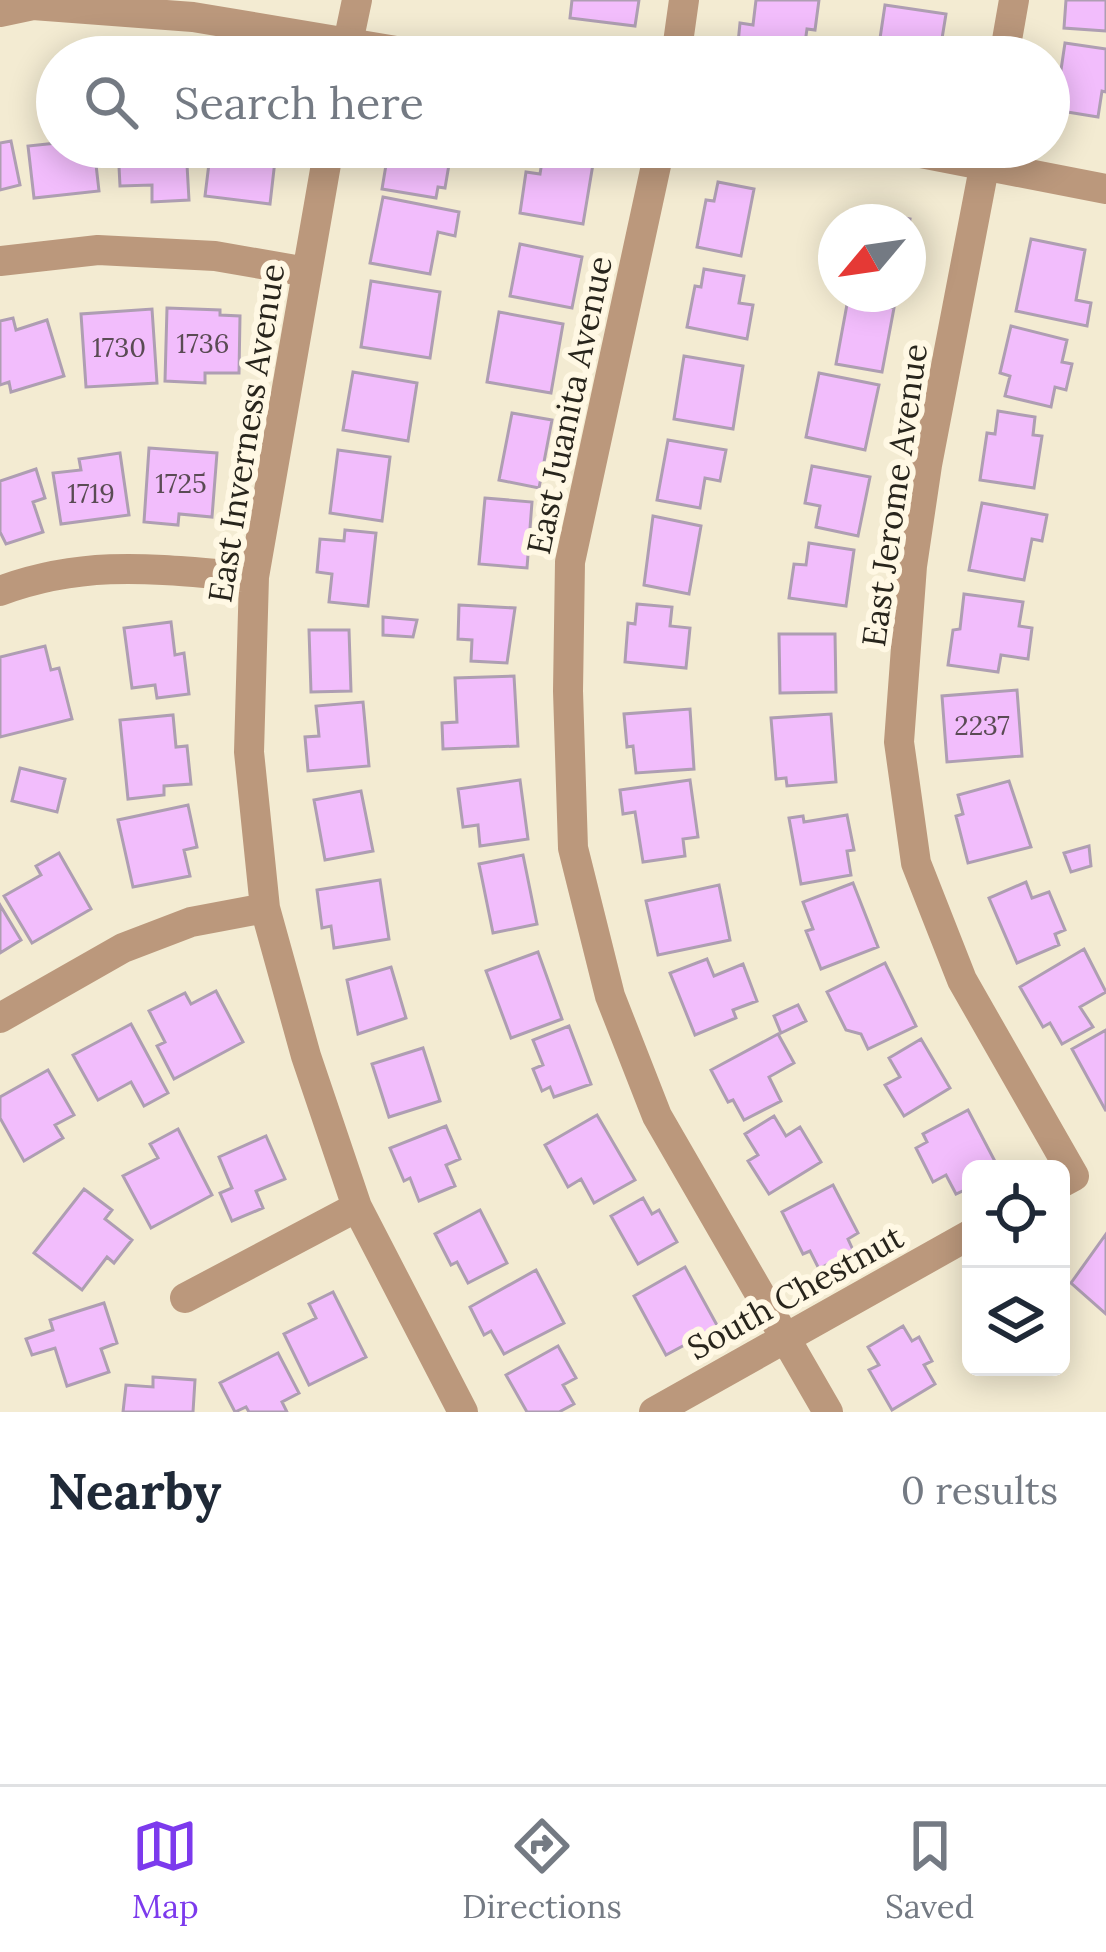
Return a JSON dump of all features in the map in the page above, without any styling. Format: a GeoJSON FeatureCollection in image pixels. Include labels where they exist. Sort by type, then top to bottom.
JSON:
{"type":"FeatureCollection","features":[{"type":"Feature","properties":{"kind":"street"},"geometry":{"type":"LineString","coordinates":[[349,36],[357,0]]}},
{"type":"Feature","properties":{"kind":"street"},"geometry":{"type":"LineString","coordinates":[[679,36],[684,0]]}},
{"type":"Feature","properties":{"kind":"street"},"geometry":{"type":"LineString","coordinates":[[1008,36],[1014,0]]}},
{"type":"Feature","properties":{"kind":"street"},"geometry":{"type":"LineString","coordinates":[[0,11],[33,4],[193,17],[284,36]]}},
{"type":"Feature","properties":{"kind":"street","name":"East Inverness Avenue"},"geometry":{"type":"LineString","coordinates":[[325,168],[254,577],[249,752],[265,908],[306,1057],[357,1207],[463,1412]]}},
{"type":"Feature","properties":{"kind":"street","name":"East Juanita Avenue"},"geometry":{"type":"LineString","coordinates":[[655,168],[570,562],[573,848],[610,995],[657,1116],[828,1412]]}},
{"type":"Feature","properties":{"kind":"street","name":"East Jerome Avenue"},"geometry":{"type":"LineString","coordinates":[[984,168],[912,566],[899,742],[916,863],[955,961],[1058,1160]]}},
{"type":"Feature","properties":{"kind":"street"},"geometry":{"type":"LineString","coordinates":[[1027,168],[1106,189]]}},
{"type":"Feature","properties":{"kind":"street"},"geometry":{"type":"LineString","coordinates":[[0,261],[98,250],[215,256],[308,272]]}},
{"type":"Feature","properties":{"kind":"street"},"geometry":{"type":"LineString","coordinates":[[0,591],[43,575],[117,566],[254,577]]}},
{"type":"Feature","properties":{"kind":"street"},"geometry":{"type":"LineString","coordinates":[[0,1018],[123,949],[191,922],[265,908]]}},
{"type":"Feature","properties":{"kind":"street"},"geometry":{"type":"LineString","coordinates":[[185,1298],[357,1207]]}},
{"type":"Feature","properties":{"kind":"street","name":"South Chestnut"},"geometry":{"type":"LineString","coordinates":[[655,1412],[962,1239]]}},
{"type":"Feature","properties":{"kind":"building"},"geometry":{"type":"Polygon","coordinates":[[[572,0],[639,0],[635,26],[570,18],[572,0]]]}},
{"type":"Feature","properties":{"kind":"building"},"geometry":{"type":"Polygon","coordinates":[[[756,0],[819,0],[815,30],[807,29],[806,36],[739,36],[740,23],[753,25],[756,0]]]}},
{"type":"Feature","properties":{"kind":"building"},"geometry":{"type":"Polygon","coordinates":[[[1066,0],[1106,0],[1106,31],[1064,28],[1066,0]]]}},
{"type":"Feature","properties":{"kind":"building"},"geometry":{"type":"Polygon","coordinates":[[[885,5],[946,14],[942,36],[880,36],[885,5]]]}},
{"type":"Feature","properties":{"kind":"building"},"geometry":{"type":"Polygon","coordinates":[[[1070,44],[1106,49],[1106,92],[1102,91],[1098,117],[1070,112],[1070,44]]]}},
{"type":"Feature","properties":{"kind":"building"},"geometry":{"type":"Polygon","coordinates":[[[11,141],[20,185],[0,190],[0,143],[11,141]]]}},
{"type":"Feature","properties":{"kind":"building"},"geometry":{"type":"Polygon","coordinates":[[[36,145],[36,168],[96,168],[99,191],[34,198],[28,146],[36,145]]]}},
{"type":"Feature","properties":{"kind":"building"},"geometry":{"type":"Polygon","coordinates":[[[119,168],[187,168],[189,200],[152,202],[152,185],[120,186],[119,168]]]}},
{"type":"Feature","properties":{"kind":"building"},"geometry":{"type":"Polygon","coordinates":[[[208,168],[274,168],[270,204],[205,196],[208,168]]]}},
{"type":"Feature","properties":{"kind":"building"},"geometry":{"type":"Polygon","coordinates":[[[386,168],[448,168],[445,188],[438,187],[436,198],[382,189],[386,168]]]}},
{"type":"Feature","properties":{"kind":"building"},"geometry":{"type":"Polygon","coordinates":[[[541,168],[592,168],[583,224],[520,213],[526,172],[540,174],[541,168]]]}},
{"type":"Feature","properties":{"kind":"building"},"geometry":{"type":"Polygon","coordinates":[[[718,182],[754,189],[741,256],[697,247],[706,200],[714,201],[718,182]]]}},
{"type":"Feature","properties":{"kind":"building"},"geometry":{"type":"Polygon","coordinates":[[[383,197],[459,212],[455,236],[438,232],[430,274],[370,263],[383,197]]]}},
{"type":"Feature","properties":{"kind":"building"},"geometry":{"type":"Polygon","coordinates":[[[1031,239],[1085,250],[1076,300],[1091,303],[1087,326],[1016,311],[1031,239]]]}},
{"type":"Feature","properties":{"kind":"building"},"geometry":{"type":"Polygon","coordinates":[[[520,244],[582,257],[572,308],[510,296],[520,244]]]}},
{"type":"Feature","properties":{"kind":"building"},"geometry":{"type":"Polygon","coordinates":[[[704,269],[744,276],[739,303],[753,305],[747,339],[687,327],[695,286],[701,287],[704,269]]]}},
{"type":"Feature","properties":{"kind":"building"},"geometry":{"type":"Polygon","coordinates":[[[371,281],[440,292],[430,358],[361,347],[371,281]]]}},
{"type":"Feature","properties":{"kind":"building"},"geometry":{"type":"Polygon","coordinates":[[[167,308],[220,310],[220,315],[240,316],[239,373],[205,373],[205,383],[165,381],[167,308]]]}},
{"type":"Feature","properties":{"kind":"building"},"geometry":{"type":"Polygon","coordinates":[[[152,309],[157,383],[86,387],[81,314],[152,309]]]}},
{"type":"Feature","properties":{"kind":"building"},"geometry":{"type":"Polygon","coordinates":[[[499,312],[563,324],[551,393],[487,382],[499,312]]]}},
{"type":"Feature","properties":{"kind":"building"},"geometry":{"type":"Polygon","coordinates":[[[846,312],[893,312],[882,372],[836,364],[846,312]]]}},
{"type":"Feature","properties":{"kind":"building"},"geometry":{"type":"Polygon","coordinates":[[[13,318],[16,330],[47,320],[64,376],[11,392],[9,382],[0,385],[0,321],[13,318]]]}},
{"type":"Feature","properties":{"kind":"building"},"geometry":{"type":"Polygon","coordinates":[[[1011,326],[1067,340],[1062,362],[1072,364],[1066,390],[1055,387],[1051,407],[1005,396],[1010,376],[1000,373],[1011,326]]]}},
{"type":"Feature","properties":{"kind":"building"},"geometry":{"type":"Polygon","coordinates":[[[684,356],[743,366],[733,429],[674,419],[684,356]]]}},
{"type":"Feature","properties":{"kind":"building"},"geometry":{"type":"Polygon","coordinates":[[[353,372],[417,383],[408,441],[343,430],[353,372]]]}},
{"type":"Feature","properties":{"kind":"building"},"geometry":{"type":"Polygon","coordinates":[[[819,373],[879,385],[865,450],[806,437],[819,373]]]}},
{"type":"Feature","properties":{"kind":"building"},"geometry":{"type":"Polygon","coordinates":[[[998,411],[1035,417],[1033,435],[1042,436],[1034,488],[980,480],[987,433],[995,434],[998,411]]]}},
{"type":"Feature","properties":{"kind":"building"},"geometry":{"type":"Polygon","coordinates":[[[512,413],[552,420],[539,488],[499,480],[512,413]]]}},
{"type":"Feature","properties":{"kind":"building"},"geometry":{"type":"Polygon","coordinates":[[[668,440],[726,450],[720,481],[705,478],[700,508],[657,500],[668,440]]]}},
{"type":"Feature","properties":{"kind":"building"},"geometry":{"type":"Polygon","coordinates":[[[149,448],[217,453],[212,517],[179,514],[178,525],[144,522],[149,448]]]}},
{"type":"Feature","properties":{"kind":"building"},"geometry":{"type":"Polygon","coordinates":[[[338,450],[390,457],[382,521],[330,513],[338,450]]]}},
{"type":"Feature","properties":{"kind":"building"},"geometry":{"type":"Polygon","coordinates":[[[120,453],[129,515],[61,524],[53,473],[81,470],[79,459],[120,453]]]}},
{"type":"Feature","properties":{"kind":"building"},"geometry":{"type":"Polygon","coordinates":[[[812,466],[870,477],[858,536],[816,527],[820,506],[805,503],[812,466]]]}},
{"type":"Feature","properties":{"kind":"building"},"geometry":{"type":"Polygon","coordinates":[[[36,469],[45,498],[33,502],[43,532],[6,544],[0,532],[0,481],[36,469]]]}},
{"type":"Feature","properties":{"kind":"building"},"geometry":{"type":"Polygon","coordinates":[[[485,498],[532,502],[527,568],[479,564],[485,498]]]}},
{"type":"Feature","properties":{"kind":"building"},"geometry":{"type":"Polygon","coordinates":[[[982,503],[1047,515],[1042,541],[1032,539],[1024,580],[969,570],[982,503]]]}},
{"type":"Feature","properties":{"kind":"building"},"geometry":{"type":"Polygon","coordinates":[[[653,516],[701,526],[689,594],[644,585],[653,516]]]}},
{"type":"Feature","properties":{"kind":"building"},"geometry":{"type":"Polygon","coordinates":[[[345,530],[376,533],[368,606],[329,602],[332,574],[317,572],[320,539],[344,541],[345,530]]]}},
{"type":"Feature","properties":{"kind":"building"},"geometry":{"type":"Polygon","coordinates":[[[809,543],[854,550],[846,606],[789,598],[794,564],[806,565],[809,543]]]}},
{"type":"Feature","properties":{"kind":"building"},"geometry":{"type":"Polygon","coordinates":[[[964,594],[1023,602],[1019,626],[1032,628],[1028,659],[1001,655],[998,672],[948,665],[953,630],[960,629],[964,594]]]}},
{"type":"Feature","properties":{"kind":"building"},"geometry":{"type":"Polygon","coordinates":[[[637,604],[672,607],[670,626],[690,628],[686,668],[625,662],[628,623],[635,624],[637,604]]]}},
{"type":"Feature","properties":{"kind":"building"},"geometry":{"type":"Polygon","coordinates":[[[459,605],[515,608],[507,663],[471,661],[472,640],[458,639],[459,605]]]}},
{"type":"Feature","properties":{"kind":"building"},"geometry":{"type":"Polygon","coordinates":[[[383,617],[417,620],[413,637],[383,635],[383,617]]]}},
{"type":"Feature","properties":{"kind":"building"},"geometry":{"type":"Polygon","coordinates":[[[171,622],[175,655],[184,653],[189,694],[157,698],[155,685],[132,688],[124,628],[171,622]]]}},
{"type":"Feature","properties":{"kind":"building"},"geometry":{"type":"Polygon","coordinates":[[[309,630],[349,630],[351,691],[311,692],[309,630]]]}},
{"type":"Feature","properties":{"kind":"building"},"geometry":{"type":"Polygon","coordinates":[[[779,634],[835,634],[836,692],[780,693],[779,634]]]}},
{"type":"Feature","properties":{"kind":"building"},"geometry":{"type":"Polygon","coordinates":[[[45,646],[51,670],[59,668],[72,719],[0,737],[0,657],[45,646]]]}},
{"type":"Feature","properties":{"kind":"building"},"geometry":{"type":"Polygon","coordinates":[[[514,676],[518,746],[443,749],[442,723],[457,722],[455,678],[514,676]]]}},
{"type":"Feature","properties":{"kind":"building"},"geometry":{"type":"Polygon","coordinates":[[[1017,690],[1022,756],[947,762],[942,696],[1017,690]]]}},
{"type":"Feature","properties":{"kind":"building"},"geometry":{"type":"Polygon","coordinates":[[[363,702],[369,766],[308,771],[305,737],[319,736],[316,706],[363,702]]]}},
{"type":"Feature","properties":{"kind":"building"},"geometry":{"type":"Polygon","coordinates":[[[690,709],[694,769],[636,773],[633,746],[627,747],[624,714],[690,709]]]}},
{"type":"Feature","properties":{"kind":"building"},"geometry":{"type":"Polygon","coordinates":[[[831,714],[836,782],[787,786],[786,778],[776,779],[771,718],[831,714]]]}},
{"type":"Feature","properties":{"kind":"building"},"geometry":{"type":"Polygon","coordinates":[[[173,715],[176,747],[187,746],[191,784],[164,786],[164,795],[128,799],[120,720],[173,715]]]}},
{"type":"Feature","properties":{"kind":"building"},"geometry":{"type":"Polygon","coordinates":[[[20,768],[65,779],[57,812],[12,801],[20,768]]]}},
{"type":"Feature","properties":{"kind":"building"},"geometry":{"type":"Polygon","coordinates":[[[520,780],[528,839],[480,846],[478,825],[463,827],[458,789],[520,780]]]}},
{"type":"Feature","properties":{"kind":"building"},"geometry":{"type":"Polygon","coordinates":[[[690,780],[698,837],[683,839],[685,856],[643,862],[635,812],[623,814],[620,790],[690,780]]]}},
{"type":"Feature","properties":{"kind":"building"},"geometry":{"type":"Polygon","coordinates":[[[1009,781],[1031,847],[968,863],[956,816],[963,814],[958,795],[1009,781]]]}},
{"type":"Feature","properties":{"kind":"building"},"geometry":{"type":"Polygon","coordinates":[[[361,791],[373,851],[325,860],[314,800],[361,791]]]}},
{"type":"Feature","properties":{"kind":"building"},"geometry":{"type":"Polygon","coordinates":[[[188,805],[197,847],[184,850],[190,876],[133,887],[118,820],[188,805]]]}},
{"type":"Feature","properties":{"kind":"building"},"geometry":{"type":"Polygon","coordinates":[[[847,815],[854,850],[847,851],[851,875],[801,884],[789,818],[803,816],[804,822],[847,815]]]}},
{"type":"Feature","properties":{"kind":"building"},"geometry":{"type":"Polygon","coordinates":[[[1089,846],[1091,866],[1071,872],[1064,853],[1089,846]]]}},
{"type":"Feature","properties":{"kind":"building"},"geometry":{"type":"Polygon","coordinates":[[[59,853],[91,909],[32,943],[4,896],[41,875],[36,866],[59,853]]]}},
{"type":"Feature","properties":{"kind":"building"},"geometry":{"type":"Polygon","coordinates":[[[523,855],[537,924],[493,933],[479,864],[523,855]]]}},
{"type":"Feature","properties":{"kind":"building"},"geometry":{"type":"Polygon","coordinates":[[[380,880],[389,939],[334,948],[331,926],[322,928],[317,890],[380,880]]]}},
{"type":"Feature","properties":{"kind":"building"},"geometry":{"type":"Polygon","coordinates":[[[1026,882],[1032,898],[1049,892],[1065,930],[1055,934],[1059,945],[1017,963],[989,898],[1026,882]]]}},
{"type":"Feature","properties":{"kind":"building"},"geometry":{"type":"Polygon","coordinates":[[[853,883],[878,947],[821,969],[806,931],[813,929],[803,902],[853,883]]]}},
{"type":"Feature","properties":{"kind":"building"},"geometry":{"type":"Polygon","coordinates":[[[719,885],[730,940],[658,955],[646,901],[719,885]]]}},
{"type":"Feature","properties":{"kind":"building"},"geometry":{"type":"Polygon","coordinates":[[[0,905],[21,940],[0,953],[0,905]]]}},
{"type":"Feature","properties":{"kind":"building"},"geometry":{"type":"Polygon","coordinates":[[[1084,949],[1106,992],[1080,1007],[1093,1027],[1062,1044],[1050,1023],[1043,1027],[1020,987],[1084,949]]]}},
{"type":"Feature","properties":{"kind":"building"},"geometry":{"type":"Polygon","coordinates":[[[538,952],[562,1019],[511,1038],[486,971],[538,952]]]}},
{"type":"Feature","properties":{"kind":"building"},"geometry":{"type":"Polygon","coordinates":[[[707,959],[714,976],[743,964],[757,1001],[733,1010],[736,1018],[695,1035],[670,973],[707,959]]]}},
{"type":"Feature","properties":{"kind":"building"},"geometry":{"type":"Polygon","coordinates":[[[885,963],[916,1026],[868,1049],[861,1034],[846,1030],[827,992],[885,963]]]}},
{"type":"Feature","properties":{"kind":"building"},"geometry":{"type":"Polygon","coordinates":[[[391,967],[406,1018],[358,1034],[347,980],[391,967]]]}},
{"type":"Feature","properties":{"kind":"building"},"geometry":{"type":"Polygon","coordinates":[[[216,991],[243,1042],[174,1079],[157,1046],[165,1042],[149,1011],[185,993],[191,1004],[216,991]]]}},
{"type":"Feature","properties":{"kind":"building"},"geometry":{"type":"Polygon","coordinates":[[[798,1005],[806,1021],[781,1033],[774,1016],[798,1005]]]}},
{"type":"Feature","properties":{"kind":"building"},"geometry":{"type":"Polygon","coordinates":[[[131,1024],[168,1093],[144,1106],[131,1082],[98,1100],[73,1055],[131,1024]]]}},
{"type":"Feature","properties":{"kind":"building"},"geometry":{"type":"Polygon","coordinates":[[[569,1026],[591,1084],[554,1097],[550,1087],[542,1091],[533,1069],[543,1065],[533,1040],[569,1026]]]}},
{"type":"Feature","properties":{"kind":"building"},"geometry":{"type":"Polygon","coordinates":[[[1106,1030],[1106,1111],[1072,1049],[1106,1030]]]}},
{"type":"Feature","properties":{"kind":"building"},"geometry":{"type":"Polygon","coordinates":[[[778,1034],[794,1063],[769,1077],[781,1101],[744,1120],[711,1070],[778,1034]]]}},
{"type":"Feature","properties":{"kind":"building"},"geometry":{"type":"Polygon","coordinates":[[[921,1039],[950,1088],[904,1116],[885,1085],[900,1077],[889,1058],[921,1039]]]}},
{"type":"Feature","properties":{"kind":"building"},"geometry":{"type":"Polygon","coordinates":[[[423,1048],[440,1101],[389,1117],[372,1064],[423,1048]]]}},
{"type":"Feature","properties":{"kind":"building"},"geometry":{"type":"Polygon","coordinates":[[[48,1070],[74,1115],[55,1125],[63,1138],[24,1161],[0,1118],[0,1097],[48,1070]]]}},
{"type":"Feature","properties":{"kind":"building"},"geometry":{"type":"Polygon","coordinates":[[[968,1110],[994,1160],[962,1160],[962,1191],[956,1194],[946,1175],[933,1182],[916,1148],[927,1142],[923,1134],[968,1110]]]}},
{"type":"Feature","properties":{"kind":"building"},"geometry":{"type":"Polygon","coordinates":[[[597,1115],[635,1180],[594,1203],[581,1179],[568,1187],[545,1145],[597,1115]]]}},
{"type":"Feature","properties":{"kind":"building"},"geometry":{"type":"Polygon","coordinates":[[[774,1116],[786,1136],[800,1127],[821,1162],[769,1194],[748,1161],[758,1155],[745,1134],[774,1116]]]}},
{"type":"Feature","properties":{"kind":"building"},"geometry":{"type":"Polygon","coordinates":[[[446,1126],[460,1159],[446,1165],[455,1186],[419,1201],[390,1148],[446,1126]]]}},
{"type":"Feature","properties":{"kind":"building"},"geometry":{"type":"Polygon","coordinates":[[[178,1129],[212,1195],[151,1228],[123,1176],[158,1158],[150,1144],[178,1129]]]}},
{"type":"Feature","properties":{"kind":"building"},"geometry":{"type":"Polygon","coordinates":[[[266,1136],[285,1179],[256,1191],[263,1208],[232,1221],[220,1193],[232,1188],[219,1157],[266,1136]]]}},
{"type":"Feature","properties":{"kind":"building"},"geometry":{"type":"Polygon","coordinates":[[[833,1185],[858,1233],[848,1239],[853,1250],[819,1269],[810,1251],[803,1254],[782,1212],[833,1185]]]}},
{"type":"Feature","properties":{"kind":"building"},"geometry":{"type":"Polygon","coordinates":[[[84,1189],[112,1210],[105,1219],[132,1240],[114,1263],[107,1257],[82,1290],[34,1253],[84,1189]]]}},
{"type":"Feature","properties":{"kind":"building"},"geometry":{"type":"Polygon","coordinates":[[[643,1198],[652,1214],[659,1210],[677,1242],[638,1264],[611,1216],[643,1198]]]}},
{"type":"Feature","properties":{"kind":"building"},"geometry":{"type":"Polygon","coordinates":[[[480,1210],[507,1263],[468,1283],[457,1262],[451,1265],[435,1234],[480,1210]]]}},
{"type":"Feature","properties":{"kind":"building"},"geometry":{"type":"Polygon","coordinates":[[[1106,1234],[1106,1314],[1071,1283],[1106,1234]]]}},
{"type":"Feature","properties":{"kind":"building"},"geometry":{"type":"Polygon","coordinates":[[[685,1267],[718,1327],[666,1355],[634,1296],[685,1267]]]}},
{"type":"Feature","properties":{"kind":"building"},"geometry":{"type":"Polygon","coordinates":[[[536,1270],[564,1323],[504,1354],[491,1331],[484,1335],[470,1307],[536,1270]]]}},
{"type":"Feature","properties":{"kind":"building"},"geometry":{"type":"Polygon","coordinates":[[[333,1292],[366,1357],[309,1385],[284,1334],[316,1318],[309,1304],[333,1292]]]}},
{"type":"Feature","properties":{"kind":"building"},"geometry":{"type":"Polygon","coordinates":[[[104,1303],[117,1343],[101,1349],[109,1372],[67,1386],[55,1348],[32,1355],[26,1339],[53,1330],[50,1320],[104,1303]]]}},
{"type":"Feature","properties":{"kind":"building"},"geometry":{"type":"Polygon","coordinates":[[[903,1326],[912,1341],[919,1337],[932,1361],[924,1365],[935,1384],[892,1410],[869,1370],[879,1365],[868,1347],[903,1326]]]}},
{"type":"Feature","properties":{"kind":"building"},"geometry":{"type":"Polygon","coordinates":[[[558,1346],[576,1378],[563,1385],[574,1404],[559,1412],[527,1412],[506,1375],[558,1346]]]}},
{"type":"Feature","properties":{"kind":"building"},"geometry":{"type":"Polygon","coordinates":[[[278,1353],[299,1393],[282,1402],[287,1412],[249,1412],[246,1407],[235,1412],[220,1383],[278,1353]]]}},
{"type":"Feature","properties":{"kind":"building"},"geometry":{"type":"Polygon","coordinates":[[[153,1377],[195,1380],[193,1412],[123,1412],[126,1385],[153,1387],[153,1377]]]}}]}
